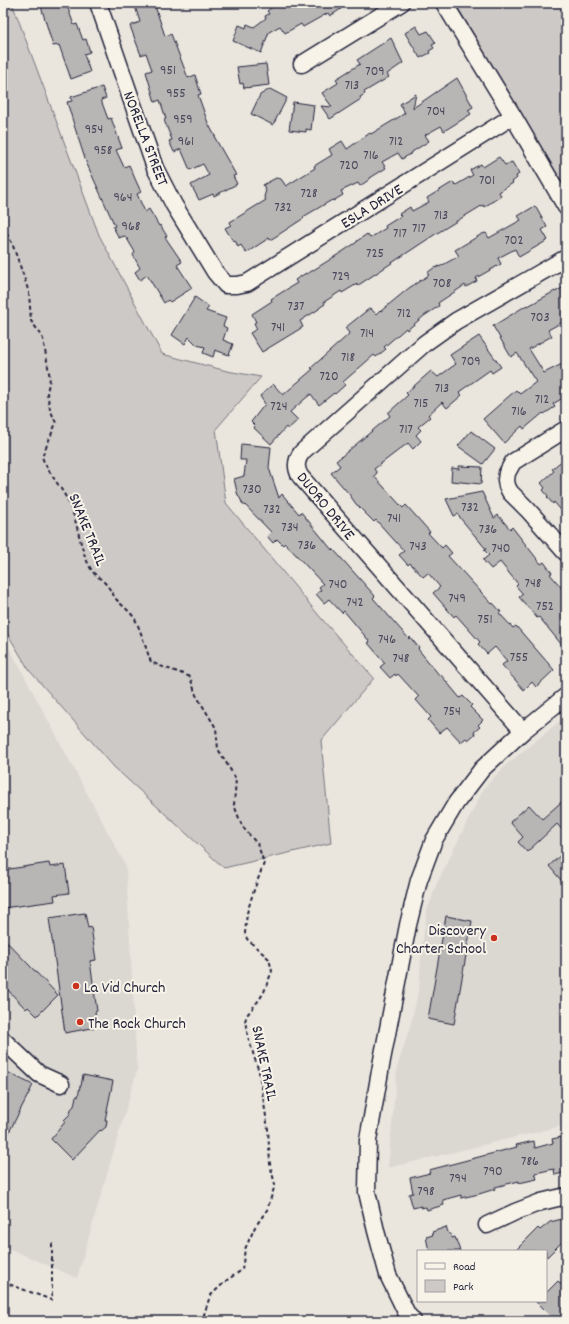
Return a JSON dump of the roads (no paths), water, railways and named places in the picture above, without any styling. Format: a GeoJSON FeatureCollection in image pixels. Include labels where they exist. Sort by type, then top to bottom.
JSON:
{"type":"FeatureCollection","features":[{"type":"Feature","properties":{"kind":"street","name":"NORELLA STREET"},"geometry":{"type":"LineString","coordinates":[[98,3],[155,168],[174,205],[215,272],[226,285]]}},
{"type":"Feature","properties":{"kind":"street"},"geometry":{"type":"LineString","coordinates":[[302,64],[401,3]]}},
{"type":"Feature","properties":{"kind":"street"},"geometry":{"type":"LineString","coordinates":[[444,3],[513,116],[566,207]]}},
{"type":"Feature","properties":{"kind":"street","name":"ESLA DRIVE"},"geometry":{"type":"LineString","coordinates":[[226,285],[247,283],[513,116]]}},
{"type":"Feature","properties":{"kind":"street","name":"DUORO DRIVE"},"geometry":{"type":"LineString","coordinates":[[523,731],[300,476],[296,466],[297,460],[302,452],[425,343],[456,321],[566,258]]}},
{"type":"Feature","properties":{"kind":"street"},"geometry":{"type":"LineString","coordinates":[[566,429],[513,462],[507,473],[506,480],[510,492],[566,553]]}},
{"type":"Feature","properties":{"kind":"street"},"geometry":{"type":"LineString","coordinates":[[413,1321],[388,1276],[367,1192],[368,1140],[382,1060],[415,895],[434,840],[456,803],[482,769],[523,731],[566,696]]}},
{"type":"Feature","properties":{"kind":"street"},"geometry":{"type":"LineString","coordinates":[[3,1040],[39,1074],[61,1084]]}},
{"type":"Feature","properties":{"kind":"street"},"geometry":{"type":"LineString","coordinates":[[487,1225],[541,1202],[566,1196]]}},
{"type":"Feature","properties":{"kind":"place","name":"Discovery Charter School"},"geometry":{"type":"Point","coordinates":[494,938]}},
{"type":"Feature","properties":{"kind":"place","name":"La Vid Church"},"geometry":{"type":"Point","coordinates":[76,986]}},
{"type":"Feature","properties":{"kind":"place","name":"The Rock Church"},"geometry":{"type":"Point","coordinates":[80,1022]}}]}
